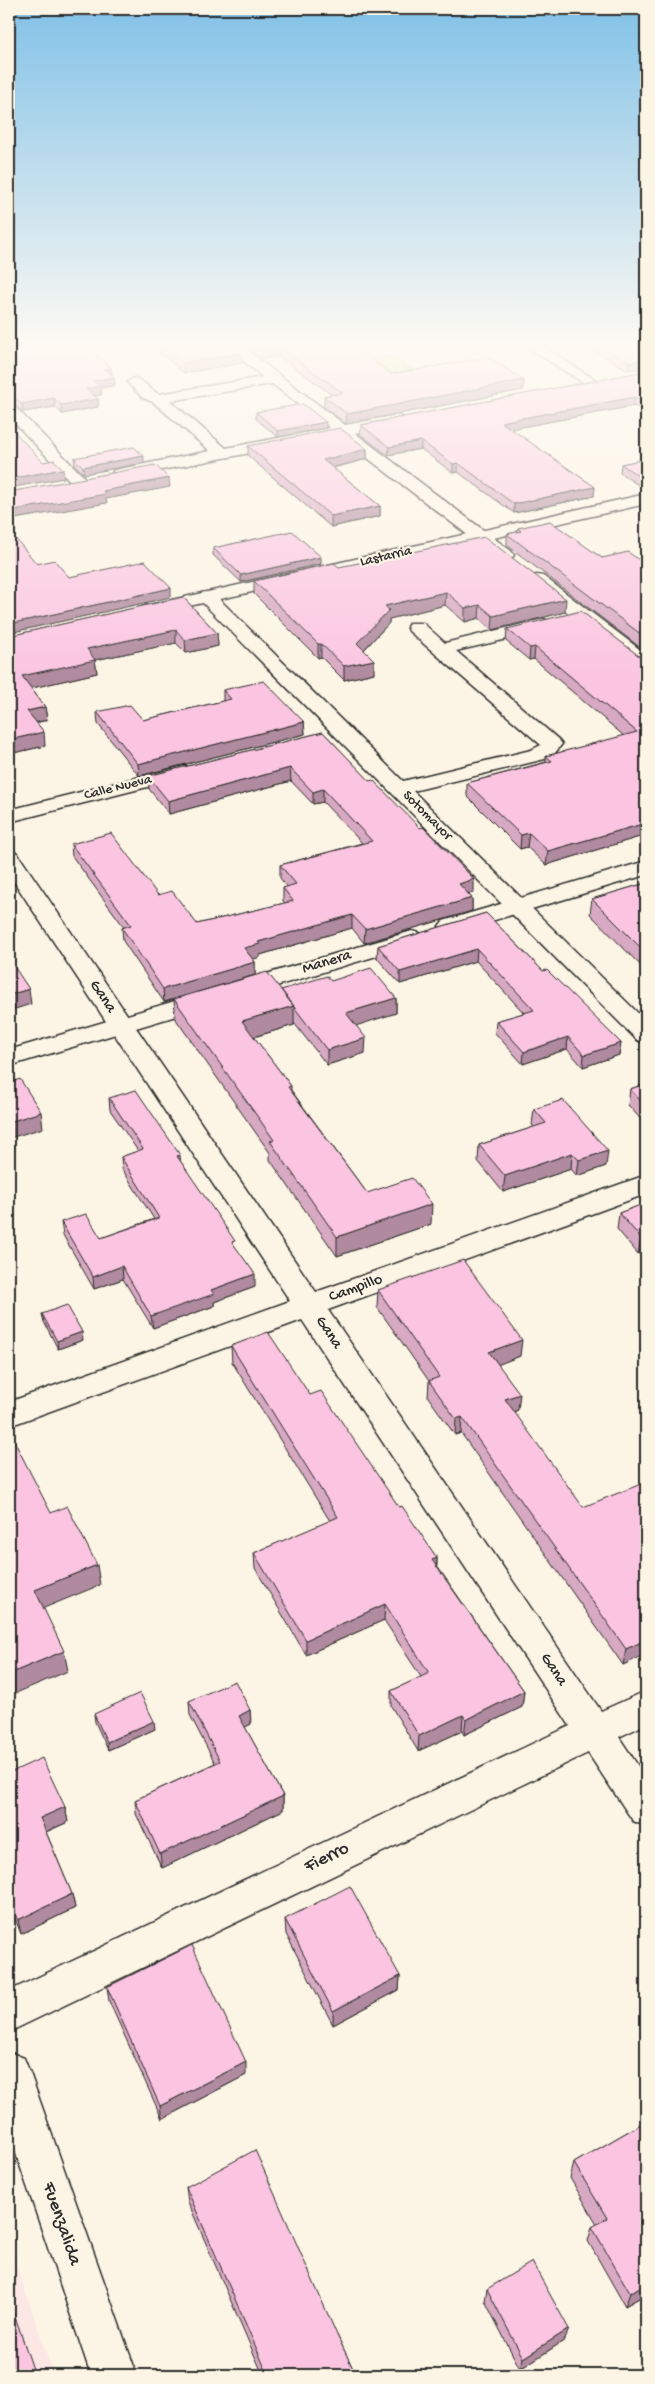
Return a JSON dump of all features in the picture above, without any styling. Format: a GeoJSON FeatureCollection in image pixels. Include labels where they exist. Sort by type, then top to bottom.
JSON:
{"type":"FeatureCollection","features":[{"type":"Feature","properties":{"kind":"street"},"geometry":{"type":"LineString","coordinates":[[52,454],[78,481]]}},
{"type":"Feature","properties":{"kind":"street"},"geometry":{"type":"LineString","coordinates":[[61,485],[216,454]]}},
{"type":"Feature","properties":{"kind":"street"},"geometry":{"type":"LineString","coordinates":[[373,454],[646,663]]}},
{"type":"Feature","properties":{"kind":"street","name":"Lastarria"},"geometry":{"type":"LineString","coordinates":[[132,614],[646,499]]}},
{"type":"Feature","properties":{"kind":"street","name":"Sotomayor"},"geometry":{"type":"LineString","coordinates":[[208,597],[333,734],[398,788],[646,1036]]}},
{"type":"Feature","properties":{"kind":"street"},"geometry":{"type":"LineString","coordinates":[[442,649],[583,616]]}},
{"type":"Feature","properties":{"kind":"street"},"geometry":{"type":"LineString","coordinates":[[398,788],[538,754],[548,749],[552,744],[416,627]]}},
{"type":"Feature","properties":{"kind":"street","name":"Calle Nueva"},"geometry":{"type":"LineString","coordinates":[[9,816],[200,768]]}},
{"type":"Feature","properties":{"kind":"street","name":"Gana"},"geometry":{"type":"LineString","coordinates":[[9,858],[646,1809]]}},
{"type":"Feature","properties":{"kind":"street","name":"Manera"},"geometry":{"type":"LineString","coordinates":[[9,1058],[646,868]]}},
{"type":"Feature","properties":{"kind":"street","name":"Campillo"},"geometry":{"type":"LineString","coordinates":[[9,1414],[646,1184]]}},
{"type":"Feature","properties":{"kind":"street","name":"Fierro"},"geometry":{"type":"LineString","coordinates":[[9,2012],[646,1706]]}},
{"type":"Feature","properties":{"kind":"street","name":"Fuenzalida"},"geometry":{"type":"LineString","coordinates":[[9,2072],[114,2375]]}},
{"type":"Feature","properties":{"kind":"shaded area"},"geometry":{"type":"Polygon","coordinates":[[[9,2244],[54,2375],[9,2375],[9,2244]]]}},
{"type":"Feature","properties":{"kind":"building"},"geometry":{"type":"Polygon","coordinates":[[[9,454],[36,454],[43,462],[54,460],[63,469],[9,479],[9,454]]]}},
{"type":"Feature","properties":{"kind":"building"},"geometry":{"type":"Polygon","coordinates":[[[94,454],[142,454],[144,456],[83,467],[74,458],[94,454]]]}},
{"type":"Feature","properties":{"kind":"building"},"geometry":{"type":"Polygon","coordinates":[[[258,454],[346,454],[323,460],[380,506],[331,516],[258,454]]]}},
{"type":"Feature","properties":{"kind":"building"},"geometry":{"type":"Polygon","coordinates":[[[439,454],[548,454],[595,487],[514,504],[458,463],[453,464],[439,454]]]}},
{"type":"Feature","properties":{"kind":"building"},"geometry":{"type":"Polygon","coordinates":[[[646,459],[646,481],[621,464],[646,459]]]}},
{"type":"Feature","properties":{"kind":"building"},"geometry":{"type":"Polygon","coordinates":[[[155,465],[169,478],[103,491],[106,494],[9,511],[9,492],[155,465]]]}},
{"type":"Feature","properties":{"kind":"building"},"geometry":{"type":"Polygon","coordinates":[[[550,521],[602,558],[628,552],[646,565],[646,638],[507,534],[521,531],[518,528],[550,521]]]}},
{"type":"Feature","properties":{"kind":"building"},"geometry":{"type":"Polygon","coordinates":[[[9,531],[37,564],[54,560],[69,577],[145,561],[171,588],[9,624],[9,531]]]}},
{"type":"Feature","properties":{"kind":"building"},"geometry":{"type":"Polygon","coordinates":[[[292,531],[321,557],[241,575],[213,548],[292,531]]]}},
{"type":"Feature","properties":{"kind":"building"},"geometry":{"type":"Polygon","coordinates":[[[485,537],[566,599],[493,616],[480,605],[465,608],[446,592],[385,606],[389,610],[357,643],[374,660],[344,666],[321,644],[318,644],[254,581],[334,563],[339,567],[485,537]]]}},
{"type":"Feature","properties":{"kind":"building"},"geometry":{"type":"Polygon","coordinates":[[[183,597],[217,633],[185,640],[176,630],[87,649],[95,660],[22,676],[45,707],[27,711],[44,732],[9,740],[9,636],[183,597]]]}},
{"type":"Feature","properties":{"kind":"building"},"geometry":{"type":"Polygon","coordinates":[[[581,611],[639,656],[646,658],[646,823],[548,851],[529,833],[521,835],[467,783],[552,761],[546,756],[637,732],[535,647],[530,648],[507,629],[581,611]]]}},
{"type":"Feature","properties":{"kind":"building"},"geometry":{"type":"Polygon","coordinates":[[[264,681],[304,722],[138,764],[97,712],[130,705],[143,720],[231,699],[223,690],[264,681]]]}},
{"type":"Feature","properties":{"kind":"building"},"geometry":{"type":"Polygon","coordinates":[[[323,732],[370,781],[373,780],[420,828],[423,827],[474,879],[459,884],[472,898],[365,929],[352,915],[258,942],[260,944],[244,948],[255,962],[163,989],[122,928],[131,925],[71,844],[111,833],[158,895],[172,891],[197,924],[293,901],[283,888],[296,884],[280,865],[372,841],[323,789],[313,792],[290,768],[168,801],[148,776],[323,732]]]}},
{"type":"Feature","properties":{"kind":"building"},"geometry":{"type":"Polygon","coordinates":[[[646,883],[646,953],[592,899],[646,883]]]}},
{"type":"Feature","properties":{"kind":"building"},"geometry":{"type":"Polygon","coordinates":[[[486,913],[543,971],[547,970],[621,1043],[584,1055],[568,1037],[524,1052],[496,1021],[534,1010],[477,949],[400,972],[378,946],[486,913]]]}},
{"type":"Feature","properties":{"kind":"building"},"geometry":{"type":"Polygon","coordinates":[[[9,959],[29,989],[9,995],[9,959]]]}},
{"type":"Feature","properties":{"kind":"building"},"geometry":{"type":"Polygon","coordinates":[[[371,968],[396,998],[346,1013],[366,1038],[327,1050],[281,990],[327,976],[331,981],[371,968]]]}},
{"type":"Feature","properties":{"kind":"building"},"geometry":{"type":"Polygon","coordinates":[[[267,972],[294,1006],[242,1021],[291,1086],[288,1087],[367,1193],[412,1178],[432,1204],[337,1237],[270,1141],[274,1140],[174,999],[267,972]]]}},
{"type":"Feature","properties":{"kind":"building"},"geometry":{"type":"Polygon","coordinates":[[[20,1079],[41,1112],[9,1122],[9,1083],[20,1079]]]}},
{"type":"Feature","properties":{"kind":"building"},"geometry":{"type":"Polygon","coordinates":[[[646,1084],[646,1107],[630,1089],[646,1084]]]}},
{"type":"Feature","properties":{"kind":"building"},"geometry":{"type":"Polygon","coordinates":[[[136,1090],[180,1155],[177,1156],[235,1241],[232,1242],[255,1274],[211,1290],[214,1294],[151,1316],[122,1266],[93,1277],[61,1222],[86,1214],[101,1238],[159,1218],[121,1157],[143,1149],[109,1098],[136,1090]]]}},
{"type":"Feature","properties":{"kind":"building"},"geometry":{"type":"Polygon","coordinates":[[[563,1100],[608,1151],[579,1160],[572,1153],[505,1176],[479,1145],[546,1123],[534,1109],[563,1100]]]}},
{"type":"Feature","properties":{"kind":"building"},"geometry":{"type":"Polygon","coordinates":[[[646,1203],[646,1236],[641,1238],[619,1213],[646,1203]]]}},
{"type":"Feature","properties":{"kind":"building"},"geometry":{"type":"Polygon","coordinates":[[[463,1260],[522,1340],[489,1352],[520,1394],[505,1399],[583,1507],[646,1482],[646,1640],[626,1649],[462,1417],[456,1419],[429,1381],[439,1377],[378,1290],[463,1260]]]}},
{"type":"Feature","properties":{"kind":"building"},"geometry":{"type":"Polygon","coordinates":[[[67,1305],[82,1332],[57,1341],[42,1314],[67,1305]]]}},
{"type":"Feature","properties":{"kind":"building"},"geometry":{"type":"Polygon","coordinates":[[[268,1332],[310,1395],[321,1391],[399,1507],[402,1506],[437,1558],[432,1560],[524,1691],[466,1720],[463,1715],[419,1736],[391,1691],[429,1673],[385,1604],[306,1640],[254,1553],[338,1517],[231,1346],[268,1332]]]}},
{"type":"Feature","properties":{"kind":"building"},"geometry":{"type":"Polygon","coordinates":[[[11,1435],[51,1513],[67,1506],[97,1565],[35,1590],[64,1651],[9,1674],[9,1436],[11,1435]]]}},
{"type":"Feature","properties":{"kind":"building"},"geometry":{"type":"Polygon","coordinates":[[[235,1681],[250,1710],[239,1716],[283,1796],[160,1854],[135,1800],[220,1761],[189,1701],[235,1681]]]}},
{"type":"Feature","properties":{"kind":"building"},"geometry":{"type":"Polygon","coordinates":[[[140,1693],[154,1721],[107,1742],[94,1714],[140,1693]]]}},
{"type":"Feature","properties":{"kind":"building"},"geometry":{"type":"Polygon","coordinates":[[[42,1758],[65,1807],[40,1818],[72,1894],[18,1920],[9,1898],[9,1773],[42,1758]]]}},
{"type":"Feature","properties":{"kind":"building"},"geometry":{"type":"Polygon","coordinates":[[[350,1886],[400,1976],[333,2011],[285,1919],[350,1886]]]}},
{"type":"Feature","properties":{"kind":"building"},"geometry":{"type":"Polygon","coordinates":[[[192,1945],[246,2062],[160,2106],[107,1987],[192,1945]]]}},
{"type":"Feature","properties":{"kind":"building"},"geometry":{"type":"Polygon","coordinates":[[[646,2121],[646,2283],[630,2293],[592,2227],[607,2218],[574,2163],[646,2121]]]}},
{"type":"Feature","properties":{"kind":"building"},"geometry":{"type":"Polygon","coordinates":[[[255,2150],[356,2375],[268,2375],[186,2187],[255,2150]]]}},
{"type":"Feature","properties":{"kind":"building"},"geometry":{"type":"Polygon","coordinates":[[[532,2262],[569,2329],[523,2358],[487,2289],[532,2262]]]}},
{"type":"Feature","properties":{"kind":"building"},"geometry":{"type":"Polygon","coordinates":[[[9,2299],[35,2375],[9,2375],[9,2299]]]}}]}
